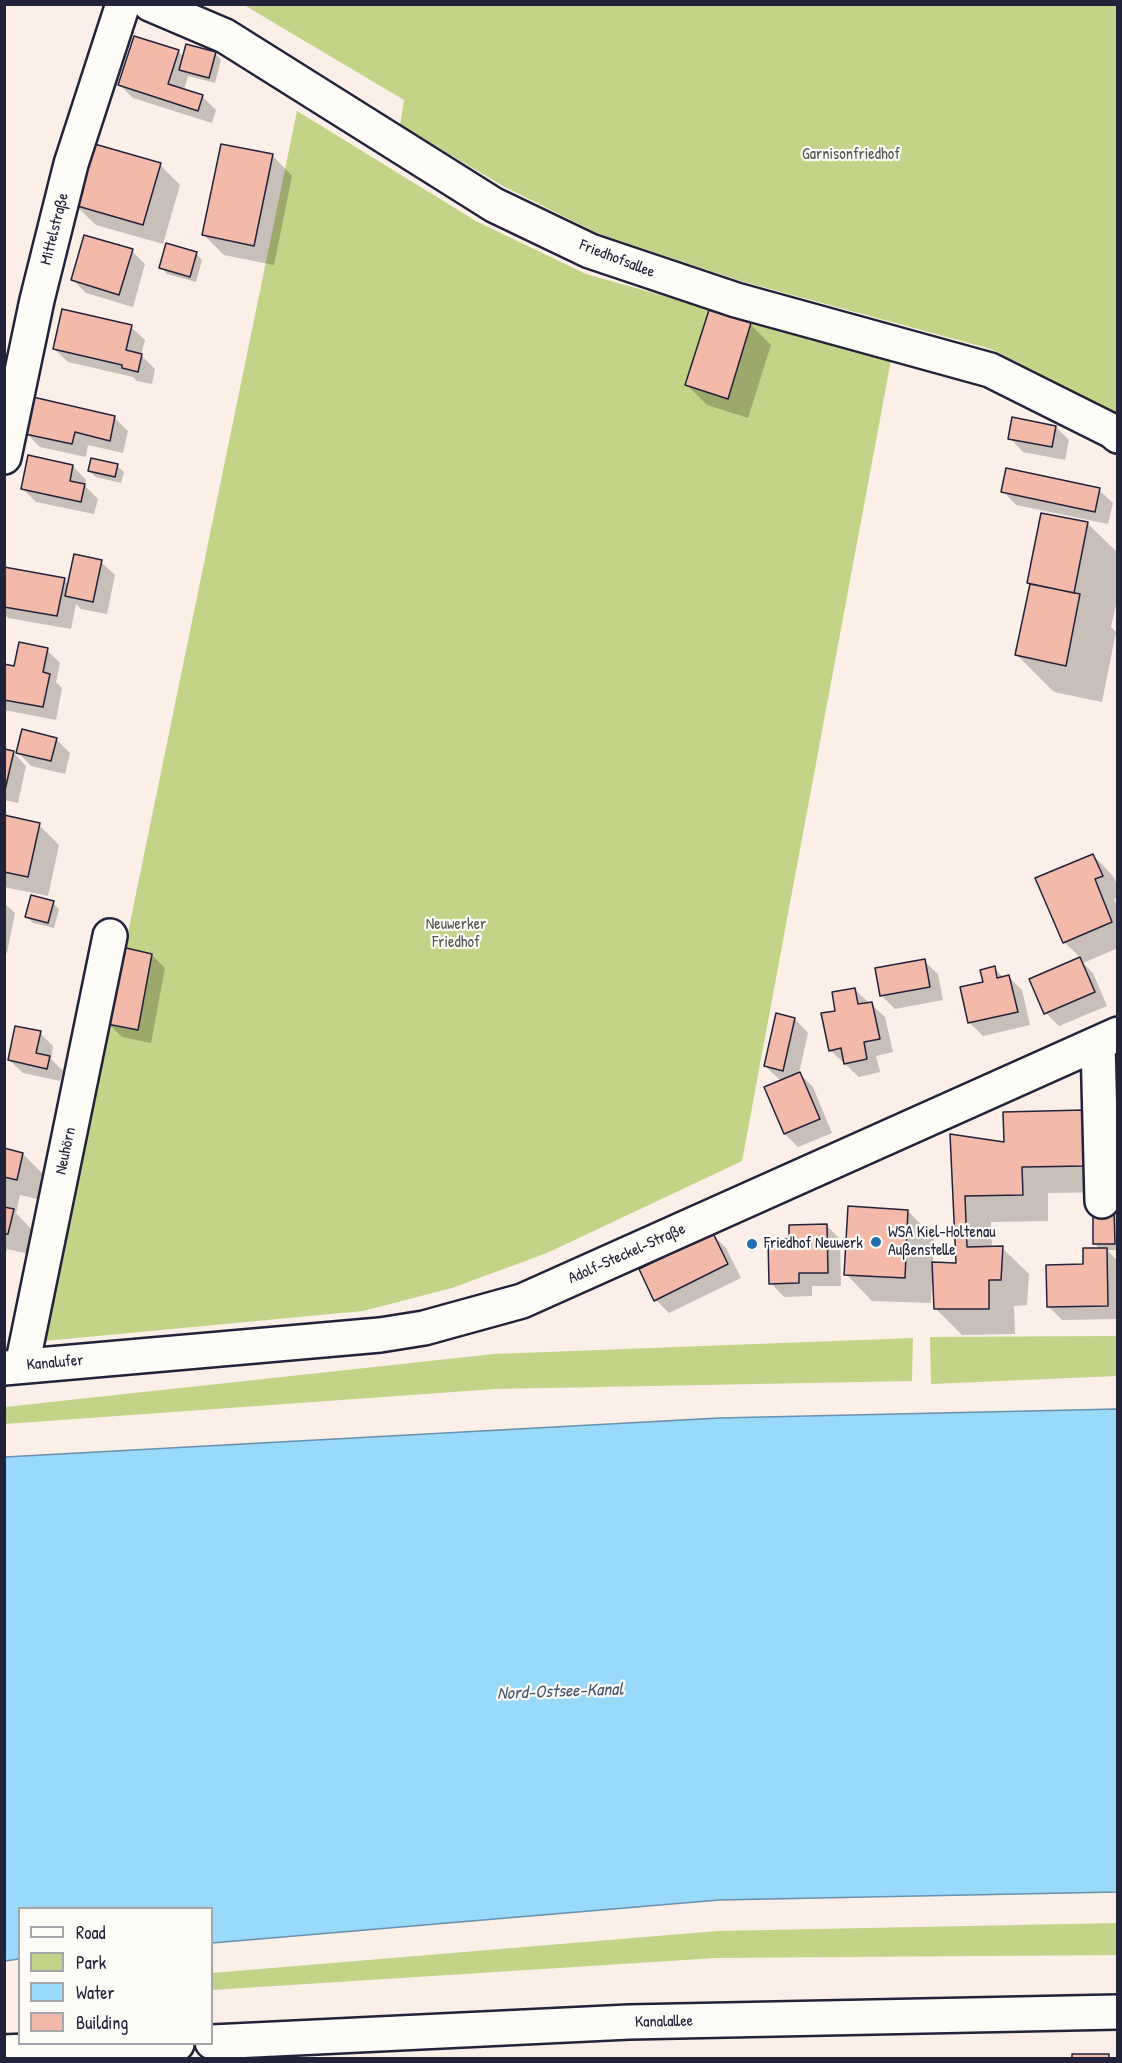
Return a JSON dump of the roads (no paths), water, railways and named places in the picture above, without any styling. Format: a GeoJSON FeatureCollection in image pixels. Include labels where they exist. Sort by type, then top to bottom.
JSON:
{"type":"FeatureCollection","features":[{"type":"Feature","properties":{"kind":"street","name":"Mittelstraße"},"geometry":{"type":"LineString","coordinates":[[4,457],[37,300],[71,164],[123,4]]}},
{"type":"Feature","properties":{"kind":"street","name":"Friedhofsallee"},"geometry":{"type":"LineString","coordinates":[[150,4],[225,36],[494,205],[590,251],[709,292],[990,369],[1118,436]]}},
{"type":"Feature","properties":{"kind":"street","name":"Neuhörn"},"geometry":{"type":"LineString","coordinates":[[14,1367],[110,936]]}},
{"type":"Feature","properties":{"kind":"street"},"geometry":{"type":"LineString","coordinates":[[1102,1201],[1108,1039]]}},
{"type":"Feature","properties":{"kind":"street","name":"Adolf-Steckel-Straße"},"geometry":{"type":"LineString","coordinates":[[105,1359],[380,1335],[424,1328],[522,1301],[1108,1039]]}},
{"type":"Feature","properties":{"kind":"street","name":"Kanalufer"},"geometry":{"type":"LineString","coordinates":[[14,1367],[105,1359]]}},
{"type":"Feature","properties":{"kind":"street","name":"Kanalallee"},"geometry":{"type":"LineString","coordinates":[[213,2042],[629,2022],[1118,2012]]}},
{"type":"Feature","properties":{"kind":"street"},"geometry":{"type":"LineString","coordinates":[[4,2052],[139,2045]]}},
{"type":"Feature","properties":{"kind":"water","name":"Nord-Ostsee-Kanal"},"geometry":{"type":"Polygon","coordinates":[[[1117,1409],[1117,1892],[719,1900],[213,1943],[213,1907],[18,1907],[18,1959],[5,1961],[5,1457],[719,1418],[1117,1409]]]}},
{"type":"Feature","properties":{"kind":"place","name":"WSA Kiel-Holtenau Außenstelle"},"geometry":{"type":"Point","coordinates":[876,1242]}},
{"type":"Feature","properties":{"kind":"place","name":"Friedhof Neuwerk"},"geometry":{"type":"Point","coordinates":[752,1244]}},
{"type":"Feature","properties":{"kind":"park label","name":"Garnisonfriedhof"},"geometry":{"type":"Point","coordinates":[851,155]}},
{"type":"Feature","properties":{"kind":"park label","name":"Neuwerker Friedhof"},"geometry":{"type":"Point","coordinates":[456,934]}}]}
